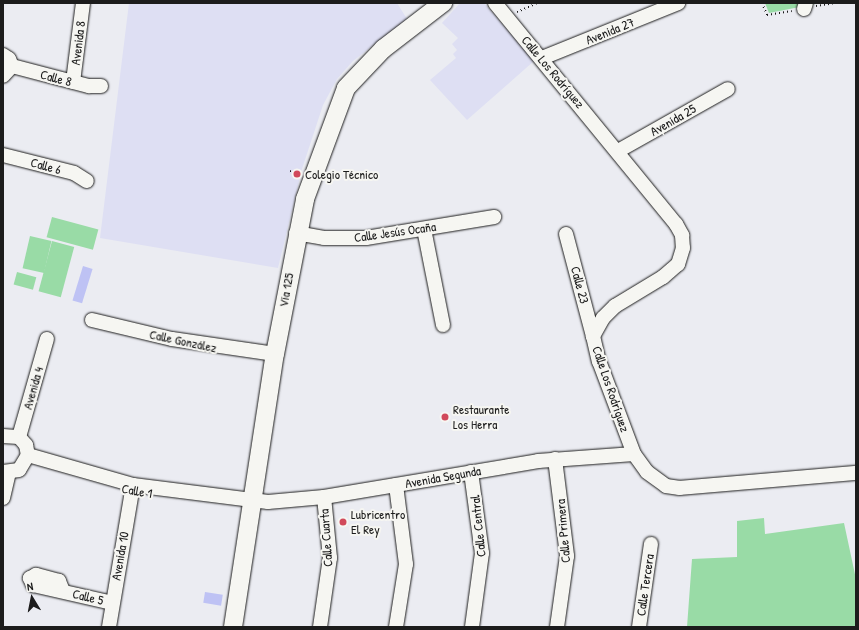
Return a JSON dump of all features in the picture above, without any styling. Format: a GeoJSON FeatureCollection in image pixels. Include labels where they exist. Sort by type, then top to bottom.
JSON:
{"type":"FeatureCollection","features":[{"type":"Feature","properties":{"kind":"main road","name":"Vía 125"},"geometry":{"type":"LineString","coordinates":[[233,627],[275,354],[296,234],[305,199],[346,88],[383,49],[443,3]]}},
{"type":"Feature","properties":{"kind":"street","name":"Avenida 8"},"geometry":{"type":"LineString","coordinates":[[74,82],[83,3]]}},
{"type":"Feature","properties":{"kind":"street","name":"Calle Los Rodríguez"},"geometry":{"type":"LineString","coordinates":[[495,3],[542,58],[676,224],[683,248],[678,264],[663,277],[615,306],[603,318],[593,336],[599,361],[634,454],[653,479],[672,487],[856,473]]}},
{"type":"Feature","properties":{"kind":"street","name":"Avenida 27"},"geometry":{"type":"LineString","coordinates":[[542,58],[678,3]]}},
{"type":"Feature","properties":{"kind":"street","name":"Calle 8"},"geometry":{"type":"LineString","coordinates":[[6,66],[74,82],[101,86]]}},
{"type":"Feature","properties":{"kind":"street","name":"Avenida 25"},"geometry":{"type":"LineString","coordinates":[[618,151],[728,89]]}},
{"type":"Feature","properties":{"kind":"street","name":"Calle 6"},"geometry":{"type":"LineString","coordinates":[[3,155],[74,173],[87,181]]}},
{"type":"Feature","properties":{"kind":"street","name":"Calle Jesús Ocaña"},"geometry":{"type":"LineString","coordinates":[[296,234],[309,237],[351,239],[494,218]]}},
{"type":"Feature","properties":{"kind":"street"},"geometry":{"type":"LineString","coordinates":[[424,229],[443,325]]}},
{"type":"Feature","properties":{"kind":"street","name":"Calle 23"},"geometry":{"type":"LineString","coordinates":[[566,234],[593,336]]}},
{"type":"Feature","properties":{"kind":"street","name":"Calle González"},"geometry":{"type":"LineString","coordinates":[[92,320],[172,340],[275,354]]}},
{"type":"Feature","properties":{"kind":"street","name":"Avenida 4"},"geometry":{"type":"LineString","coordinates":[[18,437],[47,339]]}},
{"type":"Feature","properties":{"kind":"street"},"geometry":{"type":"LineString","coordinates":[[3,436],[18,437],[26,444],[27,459],[6,472],[3,498]]}},
{"type":"Feature","properties":{"kind":"street","name":"Avenida Segunda"},"geometry":{"type":"LineString","coordinates":[[251,505],[324,497],[471,472],[555,460],[634,454]]}},
{"type":"Feature","properties":{"kind":"street","name":"Calle 1"},"geometry":{"type":"LineString","coordinates":[[27,459],[132,488],[251,505]]}},
{"type":"Feature","properties":{"kind":"street","name":"Calle Primera"},"geometry":{"type":"LineString","coordinates":[[555,460],[567,556],[557,627]]}},
{"type":"Feature","properties":{"kind":"street","name":"Calle Central"},"geometry":{"type":"LineString","coordinates":[[471,472],[482,553],[472,627]]}},
{"type":"Feature","properties":{"kind":"street"},"geometry":{"type":"LineString","coordinates":[[396,485],[406,551],[396,627]]}},
{"type":"Feature","properties":{"kind":"street","name":"Avenida 10"},"geometry":{"type":"LineString","coordinates":[[109,627],[132,488]]}},
{"type":"Feature","properties":{"kind":"street","name":"Calle Cuarta"},"geometry":{"type":"LineString","coordinates":[[320,627],[330,558],[324,497]]}},
{"type":"Feature","properties":{"kind":"street","name":"Calle Tercera"},"geometry":{"type":"LineString","coordinates":[[639,627],[651,544]]}},
{"type":"Feature","properties":{"kind":"street","name":"Calle 5"},"geometry":{"type":"LineString","coordinates":[[63,592],[112,603]]}},
{"type":"Feature","properties":{"kind":"path"},"geometry":{"type":"LineString","coordinates":[[507,17],[537,3]]}},
{"type":"Feature","properties":{"kind":"path"},"geometry":{"type":"LineString","coordinates":[[290,171],[297,174]]}},
{"type":"Feature","properties":{"kind":"shaded area"},"geometry":{"type":"Polygon","coordinates":[[[129,3],[397,3],[407,19],[353,61],[337,79],[323,105],[302,169],[278,268],[100,238],[129,3]]]}},
{"type":"Feature","properties":{"kind":"shaded area"},"geometry":{"type":"Polygon","coordinates":[[[460,3],[484,3],[534,61],[467,120],[430,80],[456,58],[453,54],[457,50],[452,44],[458,38],[442,23],[460,3]]]}},
{"type":"Feature","properties":{"kind":"green space"},"geometry":{"type":"Polygon","coordinates":[[[765,3],[820,3],[769,13],[765,3]]]}},
{"type":"Feature","properties":{"kind":"green space"},"geometry":{"type":"Polygon","coordinates":[[[52,217],[98,229],[93,250],[47,237],[52,217]]]}},
{"type":"Feature","properties":{"kind":"green space"},"geometry":{"type":"Polygon","coordinates":[[[30,236],[51,241],[44,273],[23,268],[30,236]]]}},
{"type":"Feature","properties":{"kind":"green space"},"geometry":{"type":"Polygon","coordinates":[[[52,241],[74,247],[61,297],[39,291],[52,241]]]}},
{"type":"Feature","properties":{"kind":"green space"},"geometry":{"type":"Polygon","coordinates":[[[17,272],[36,277],[33,290],[14,285],[17,272]]]}},
{"type":"Feature","properties":{"kind":"green space"},"geometry":{"type":"Polygon","coordinates":[[[764,518],[765,534],[844,523],[856,579],[856,627],[687,627],[692,559],[737,557],[737,521],[764,518]]]}},
{"type":"Feature","properties":{"kind":"building"},"geometry":{"type":"Polygon","coordinates":[[[83,266],[93,269],[82,303],[72,300],[83,266]]]}},
{"type":"Feature","properties":{"kind":"building"},"geometry":{"type":"Polygon","coordinates":[[[205,592],[223,595],[221,606],[203,603],[205,592]]]}},
{"type":"Feature","properties":{"kind":"place","name":"Colegio Técnico"},"geometry":{"type":"Point","coordinates":[297,174]}},
{"type":"Feature","properties":{"kind":"place","name":"Restaurante Los Herra"},"geometry":{"type":"Point","coordinates":[445,417]}},
{"type":"Feature","properties":{"kind":"place","name":"Lubricentro El Rey"},"geometry":{"type":"Point","coordinates":[343,522]}}]}
